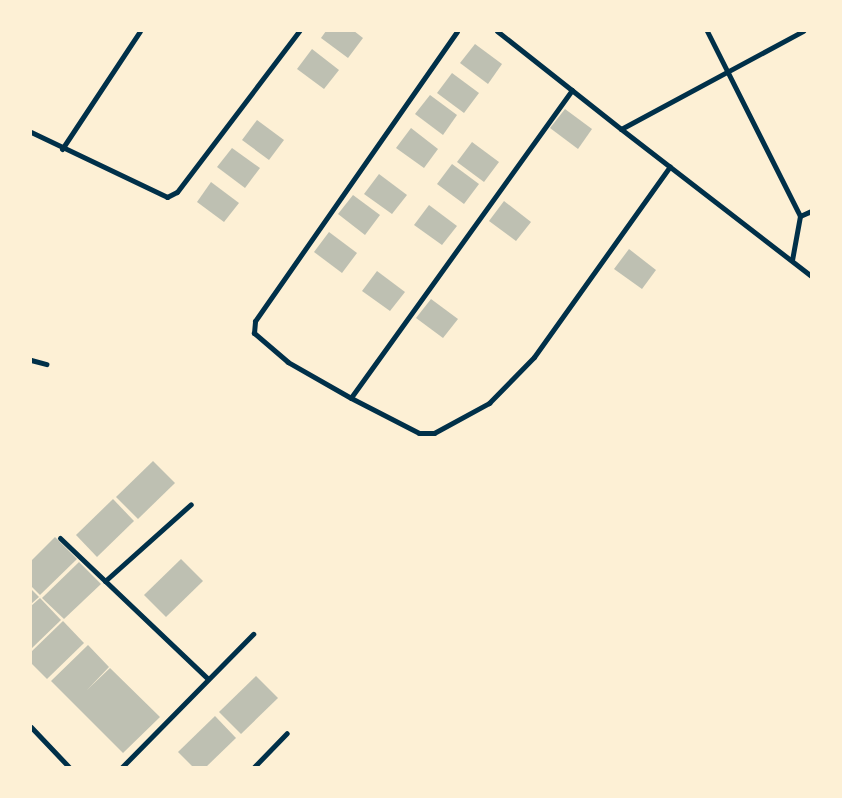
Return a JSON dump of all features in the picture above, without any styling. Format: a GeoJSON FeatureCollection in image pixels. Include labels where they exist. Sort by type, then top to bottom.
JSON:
{"type":"FeatureCollection","features":[{"type":"Feature","properties":{"kind":"street"},"geometry":{"type":"LineString","coordinates":[[62,149],[140,31]]}},
{"type":"Feature","properties":{"kind":"street"},"geometry":{"type":"LineString","coordinates":[[31,132],[62,149],[172,196],[299,31]]}},
{"type":"Feature","properties":{"kind":"street"},"geometry":{"type":"LineString","coordinates":[[457,31],[255,321],[254,332],[288,362],[351,398],[419,432],[434,433],[489,402],[534,357],[670,166]]}},
{"type":"Feature","properties":{"kind":"street"},"geometry":{"type":"LineString","coordinates":[[497,31],[811,276]]}},
{"type":"Feature","properties":{"kind":"street"},"geometry":{"type":"LineString","coordinates":[[707,31],[800,216],[792,260]]}},
{"type":"Feature","properties":{"kind":"street"},"geometry":{"type":"LineString","coordinates":[[621,129],[803,31]]}},
{"type":"Feature","properties":{"kind":"street"},"geometry":{"type":"LineString","coordinates":[[351,398],[572,90]]}},
{"type":"Feature","properties":{"kind":"street"},"geometry":{"type":"LineString","coordinates":[[800,216],[811,211]]}},
{"type":"Feature","properties":{"kind":"street"},"geometry":{"type":"LineString","coordinates":[[31,360],[46,364]]}},
{"type":"Feature","properties":{"kind":"street"},"geometry":{"type":"LineString","coordinates":[[105,581],[191,504]]}},
{"type":"Feature","properties":{"kind":"street"},"geometry":{"type":"LineString","coordinates":[[60,538],[208,679]]}},
{"type":"Feature","properties":{"kind":"street"},"geometry":{"type":"LineString","coordinates":[[122,767],[253,634]]}},
{"type":"Feature","properties":{"kind":"street"},"geometry":{"type":"LineString","coordinates":[[31,726],[69,767]]}},
{"type":"Feature","properties":{"kind":"street"},"geometry":{"type":"LineString","coordinates":[[254,767],[286,733]]}},
{"type":"Feature","properties":{"kind":"building"},"geometry":{"type":"Polygon","coordinates":[[[326,31],[354,31],[363,38],[348,58],[321,38],[326,31]]]}},
{"type":"Feature","properties":{"kind":"building"},"geometry":{"type":"Polygon","coordinates":[[[475,44],[502,64],[488,84],[460,63],[475,44]]]}},
{"type":"Feature","properties":{"kind":"building"},"geometry":{"type":"Polygon","coordinates":[[[312,49],[339,70],[324,89],[297,69],[312,49]]]}},
{"type":"Feature","properties":{"kind":"building"},"geometry":{"type":"Polygon","coordinates":[[[452,73],[479,93],[464,113],[437,93],[452,73]]]}},
{"type":"Feature","properties":{"kind":"building"},"geometry":{"type":"Polygon","coordinates":[[[430,95],[457,115],[443,135],[415,114],[430,95]]]}},
{"type":"Feature","properties":{"kind":"building"},"geometry":{"type":"Polygon","coordinates":[[[565,109],[592,129],[578,149],[550,128],[565,109]]]}},
{"type":"Feature","properties":{"kind":"building"},"geometry":{"type":"Polygon","coordinates":[[[257,120],[284,140],[269,160],[242,140],[257,120]]]}},
{"type":"Feature","properties":{"kind":"building"},"geometry":{"type":"Polygon","coordinates":[[[411,128],[438,149],[424,168],[396,148],[411,128]]]}},
{"type":"Feature","properties":{"kind":"building"},"geometry":{"type":"Polygon","coordinates":[[[472,142],[499,162],[484,182],[457,162],[472,142]]]}},
{"type":"Feature","properties":{"kind":"building"},"geometry":{"type":"Polygon","coordinates":[[[232,148],[260,168],[245,188],[217,167],[232,148]]]}},
{"type":"Feature","properties":{"kind":"building"},"geometry":{"type":"Polygon","coordinates":[[[452,164],[479,184],[464,204],[437,184],[452,164]]]}},
{"type":"Feature","properties":{"kind":"building"},"geometry":{"type":"Polygon","coordinates":[[[379,174],[407,195],[392,214],[364,194],[379,174]]]}},
{"type":"Feature","properties":{"kind":"building"},"geometry":{"type":"Polygon","coordinates":[[[211,182],[239,203],[224,222],[197,202],[211,182]]]}},
{"type":"Feature","properties":{"kind":"building"},"geometry":{"type":"Polygon","coordinates":[[[353,195],[380,215],[365,235],[338,214],[353,195]]]}},
{"type":"Feature","properties":{"kind":"building"},"geometry":{"type":"Polygon","coordinates":[[[504,201],[531,222],[516,241],[489,221],[504,201]]]}},
{"type":"Feature","properties":{"kind":"building"},"geometry":{"type":"Polygon","coordinates":[[[429,205],[457,226],[442,245],[414,225],[429,205]]]}},
{"type":"Feature","properties":{"kind":"building"},"geometry":{"type":"Polygon","coordinates":[[[329,232],[357,253],[342,273],[314,252],[329,232]]]}},
{"type":"Feature","properties":{"kind":"building"},"geometry":{"type":"Polygon","coordinates":[[[629,249],[656,270],[642,289],[614,269],[629,249]]]}},
{"type":"Feature","properties":{"kind":"building"},"geometry":{"type":"Polygon","coordinates":[[[377,271],[405,292],[390,311],[362,291],[377,271]]]}},
{"type":"Feature","properties":{"kind":"building"},"geometry":{"type":"Polygon","coordinates":[[[431,299],[458,319],[443,338],[416,318],[431,299]]]}},
{"type":"Feature","properties":{"kind":"building"},"geometry":{"type":"Polygon","coordinates":[[[153,461],[175,483],[138,519],[116,497],[153,461]]]}},
{"type":"Feature","properties":{"kind":"building"},"geometry":{"type":"Polygon","coordinates":[[[113,499],[134,521],[97,557],[76,535],[113,499]]]}},
{"type":"Feature","properties":{"kind":"building"},"geometry":{"type":"Polygon","coordinates":[[[55,537],[77,559],[40,595],[31,586],[31,561],[55,537]]]}},
{"type":"Feature","properties":{"kind":"building"},"geometry":{"type":"Polygon","coordinates":[[[181,559],[203,581],[166,617],[144,595],[181,559]]]}},
{"type":"Feature","properties":{"kind":"building"},"geometry":{"type":"Polygon","coordinates":[[[79,562],[101,584],[64,619],[42,598],[79,562]]]}},
{"type":"Feature","properties":{"kind":"building"},"geometry":{"type":"Polygon","coordinates":[[[31,589],[39,597],[31,604],[31,589]]]}},
{"type":"Feature","properties":{"kind":"building"},"geometry":{"type":"Polygon","coordinates":[[[40,598],[61,620],[31,649],[31,606],[40,598]]]}},
{"type":"Feature","properties":{"kind":"building"},"geometry":{"type":"Polygon","coordinates":[[[63,621],[84,643],[47,679],[31,663],[31,652],[63,621]]]}},
{"type":"Feature","properties":{"kind":"building"},"geometry":{"type":"Polygon","coordinates":[[[88,645],[109,667],[87,690],[110,668],[160,717],[123,753],[51,681],[88,645]]]}},
{"type":"Feature","properties":{"kind":"building"},"geometry":{"type":"Polygon","coordinates":[[[256,676],[278,698],[241,734],[219,712],[256,676]]]}},
{"type":"Feature","properties":{"kind":"building"},"geometry":{"type":"Polygon","coordinates":[[[215,716],[236,738],[206,767],[193,767],[178,752],[215,716]]]}}]}
